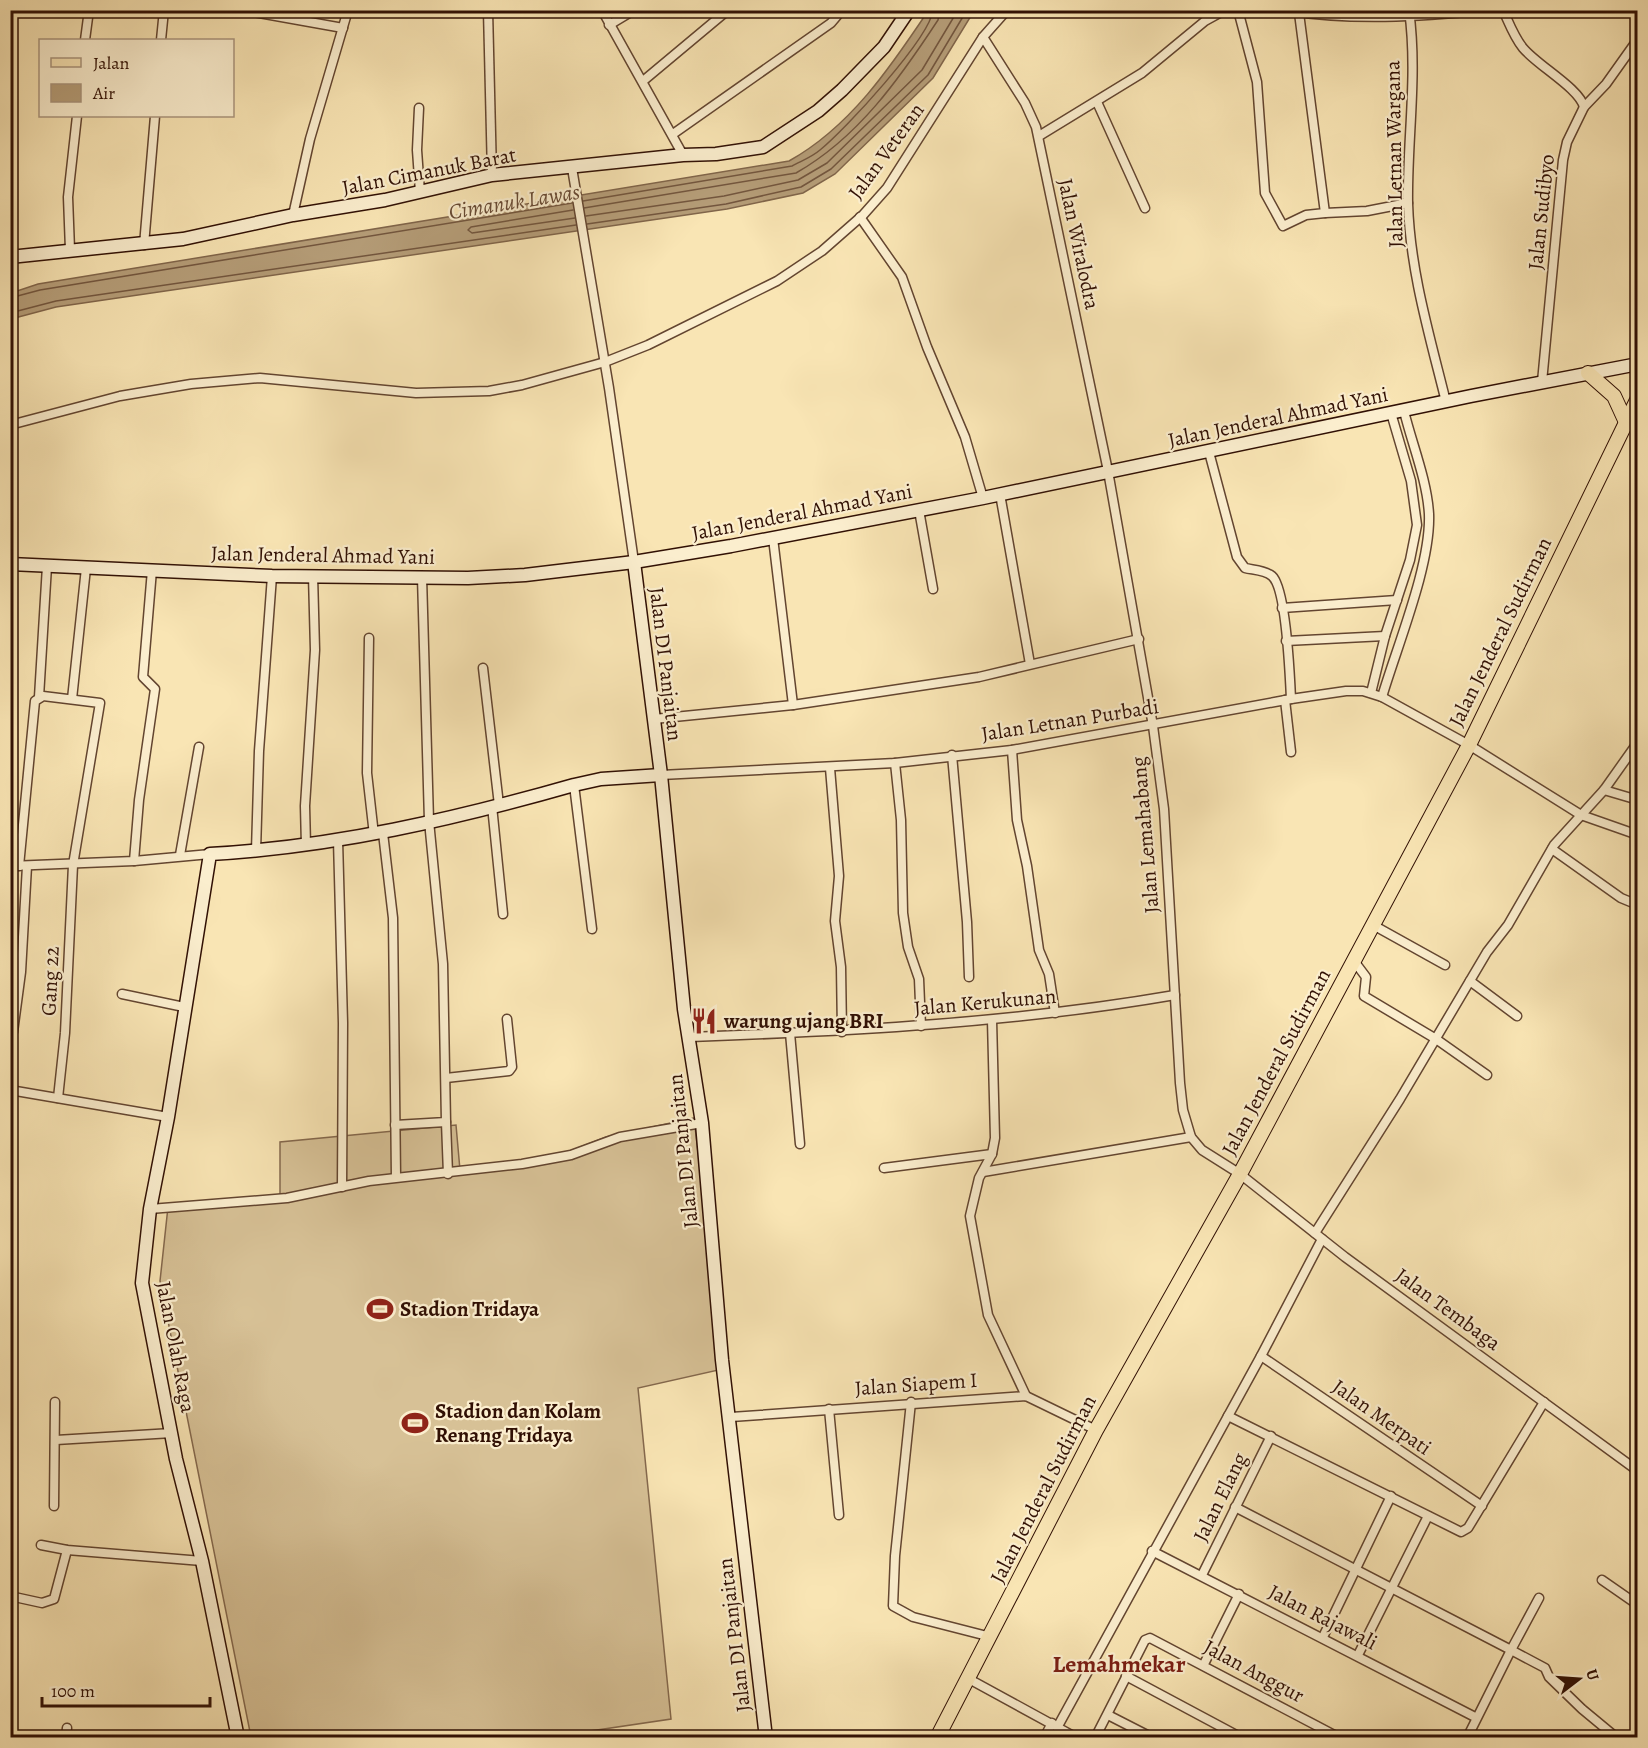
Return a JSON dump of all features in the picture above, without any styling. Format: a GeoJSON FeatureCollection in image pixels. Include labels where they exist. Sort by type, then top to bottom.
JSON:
{"type":"FeatureCollection","features":[{"type":"Feature","properties":{"kind":"main road"},"geometry":{"type":"LineString","coordinates":[[1588,373],[1614,396],[1625,420]]}},
{"type":"Feature","properties":{"kind":"main road","name":"Jalan Jenderal Sudirman"},"geometry":{"type":"LineString","coordinates":[[937,1737],[991,1637],[1096,1430],[1240,1174],[1469,746],[1625,420],[1638,398]]}},
{"type":"Feature","properties":{"kind":"street"},"geometry":{"type":"LineString","coordinates":[[85,39],[89,10]]}},
{"type":"Feature","properties":{"kind":"street"},"geometry":{"type":"LineString","coordinates":[[161,39],[164,10]]}},
{"type":"Feature","properties":{"kind":"street"},"geometry":{"type":"LineString","coordinates":[[242,10],[279,13],[343,28]]}},
{"type":"Feature","properties":{"kind":"street"},"geometry":{"type":"LineString","coordinates":[[293,215],[310,139],[348,10]]}},
{"type":"Feature","properties":{"kind":"street"},"geometry":{"type":"LineString","coordinates":[[488,10],[492,176]]}},
{"type":"Feature","properties":{"kind":"street"},"geometry":{"type":"LineString","coordinates":[[602,10],[683,155]]}},
{"type":"Feature","properties":{"kind":"street"},"geometry":{"type":"LineString","coordinates":[[609,25],[634,10]]}},
{"type":"Feature","properties":{"kind":"street"},"geometry":{"type":"LineString","coordinates":[[643,81],[728,10]]}},
{"type":"Feature","properties":{"kind":"street"},"geometry":{"type":"LineString","coordinates":[[673,134],[831,23],[842,10]]}},
{"type":"Feature","properties":{"kind":"street","name":"Jalan Cimanuk Barat"},"geometry":{"type":"LineString","coordinates":[[10,257],[183,239],[492,176],[683,155],[716,154],[763,147],[789,131],[842,90],[884,47],[909,10]]}},
{"type":"Feature","properties":{"kind":"street","name":"Jalan Veteran"},"geometry":{"type":"LineString","coordinates":[[10,425],[75,406],[191,384],[260,378],[416,393],[448,393],[522,385],[605,362],[648,345],[777,281],[822,251],[860,218],[893,180],[983,38],[1007,10]]}},
{"type":"Feature","properties":{"kind":"street"},"geometry":{"type":"LineString","coordinates":[[1039,136],[1097,102],[1225,10]]}},
{"type":"Feature","properties":{"kind":"street"},"geometry":{"type":"LineString","coordinates":[[1238,10],[1257,82],[1267,197],[1283,226],[1306,215],[1367,211],[1408,203]]}},
{"type":"Feature","properties":{"kind":"street"},"geometry":{"type":"LineString","coordinates":[[1284,10],[1336,18],[1486,10]]}},
{"type":"Feature","properties":{"kind":"street"},"geometry":{"type":"LineString","coordinates":[[1503,10],[1524,48],[1542,67],[1572,90],[1584,107]]}},
{"type":"Feature","properties":{"kind":"street"},"geometry":{"type":"LineString","coordinates":[[1299,13],[1325,213]]}},
{"type":"Feature","properties":{"kind":"street","name":"Jalan Letnan Wargana"},"geometry":{"type":"LineString","coordinates":[[1410,14],[1413,82],[1408,203],[1420,299],[1446,402]]}},
{"type":"Feature","properties":{"kind":"street","name":"Jalan Wiralodra"},"geometry":{"type":"LineString","coordinates":[[983,38],[1025,103],[1039,136],[1108,471]]}},
{"type":"Feature","properties":{"kind":"street","name":"Jalan Sudibyo"},"geometry":{"type":"LineString","coordinates":[[1542,382],[1563,160],[1567,142],[1584,107],[1605,84],[1638,39]]}},
{"type":"Feature","properties":{"kind":"street"},"geometry":{"type":"LineString","coordinates":[[1097,102],[1145,208]]}},
{"type":"Feature","properties":{"kind":"street"},"geometry":{"type":"LineString","coordinates":[[419,108],[417,150],[420,192]]}},
{"type":"Feature","properties":{"kind":"street"},"geometry":{"type":"LineString","coordinates":[[70,250],[68,197],[77,117]]}},
{"type":"Feature","properties":{"kind":"street"},"geometry":{"type":"LineString","coordinates":[[144,244],[155,117]]}},
{"type":"Feature","properties":{"kind":"street"},"geometry":{"type":"LineString","coordinates":[[572,168],[605,362],[634,562]]}},
{"type":"Feature","properties":{"kind":"street"},"geometry":{"type":"LineString","coordinates":[[860,218],[902,277],[927,347],[965,437],[984,498]]}},
{"type":"Feature","properties":{"kind":"street","name":"Jalan Jenderal Ahmad Yani"},"geometry":{"type":"LineString","coordinates":[[10,564],[272,576],[422,577],[525,575],[634,562],[984,498],[1638,364]]}},
{"type":"Feature","properties":{"kind":"street"},"geometry":{"type":"LineString","coordinates":[[1371,693],[1385,636],[1412,549],[1417,513],[1397,412]]}},
{"type":"Feature","properties":{"kind":"street"},"geometry":{"type":"LineString","coordinates":[[1382,697],[1421,571],[1428,531],[1427,501],[1397,412]]}},
{"type":"Feature","properties":{"kind":"street"},"geometry":{"type":"LineString","coordinates":[[1209,452],[1237,557],[1245,568],[1272,576],[1282,608],[1286,640],[1291,752]]}},
{"type":"Feature","properties":{"kind":"street","name":"Jalan Lemahabang"},"geometry":{"type":"LineString","coordinates":[[1108,471],[1154,726],[1164,809],[1183,1110],[1191,1137]]}},
{"type":"Feature","properties":{"kind":"street"},"geometry":{"type":"LineString","coordinates":[[1000,494],[1030,664]]}},
{"type":"Feature","properties":{"kind":"street"},"geometry":{"type":"LineString","coordinates":[[919,510],[933,589]]}},
{"type":"Feature","properties":{"kind":"street"},"geometry":{"type":"LineString","coordinates":[[773,538],[793,705]]}},
{"type":"Feature","properties":{"kind":"street","name":"Jalan DI Panjaitan"},"geometry":{"type":"LineString","coordinates":[[634,562],[661,776],[684,1009],[702,1123],[722,1360],[731,1417],[766,1737]]}},
{"type":"Feature","properties":{"kind":"street"},"geometry":{"type":"LineString","coordinates":[[13,1032],[21,972],[19,866],[28,756],[35,701],[39,697],[47,566]]}},
{"type":"Feature","properties":{"kind":"street"},"geometry":{"type":"LineString","coordinates":[[39,697],[72,699],[86,568]]}},
{"type":"Feature","properties":{"kind":"street"},"geometry":{"type":"LineString","coordinates":[[134,861],[139,800],[155,689],[143,677],[152,570]]}},
{"type":"Feature","properties":{"kind":"street"},"geometry":{"type":"LineString","coordinates":[[306,846],[305,806],[315,650],[313,575]]}},
{"type":"Feature","properties":{"kind":"street"},"geometry":{"type":"LineString","coordinates":[[256,851],[259,751],[272,576]]}},
{"type":"Feature","properties":{"kind":"street"},"geometry":{"type":"LineString","coordinates":[[422,577],[429,821],[443,964],[448,1174]]}},
{"type":"Feature","properties":{"kind":"street"},"geometry":{"type":"LineString","coordinates":[[1282,608],[1397,600]]}},
{"type":"Feature","properties":{"kind":"street"},"geometry":{"type":"LineString","coordinates":[[1286,640],[1385,636]]}},
{"type":"Feature","properties":{"kind":"street"},"geometry":{"type":"LineString","coordinates":[[369,638],[367,773],[393,918],[396,1177]]}},
{"type":"Feature","properties":{"kind":"street"},"geometry":{"type":"LineString","coordinates":[[654,719],[793,705],[979,677],[1139,639]]}},
{"type":"Feature","properties":{"kind":"street"},"geometry":{"type":"LineString","coordinates":[[483,668],[503,914]]}},
{"type":"Feature","properties":{"kind":"street","name":"Jalan Letnan Purbadi"},"geometry":{"type":"LineString","coordinates":[[661,776],[830,768],[1012,750],[1346,690],[1371,693],[1382,697],[1583,812],[1638,835]]}},
{"type":"Feature","properties":{"kind":"street","name":"Gang 22"},"geometry":{"type":"LineString","coordinates":[[58,1098],[65,1033],[74,865],[100,704],[72,699]]}},
{"type":"Feature","properties":{"kind":"street"},"geometry":{"type":"LineString","coordinates":[[1044,1737],[1055,1724],[1262,1356],[1318,1236],[1470,981],[1490,948],[1508,925],[1552,849],[1604,790],[1638,742]]}},
{"type":"Feature","properties":{"kind":"street"},"geometry":{"type":"LineString","coordinates":[[180,855],[199,747]]}},
{"type":"Feature","properties":{"kind":"street"},"geometry":{"type":"LineString","coordinates":[[1012,750],[1017,820],[1027,866],[1039,950],[1049,974],[1055,1013]]}},
{"type":"Feature","properties":{"kind":"street"},"geometry":{"type":"LineString","coordinates":[[952,755],[967,922],[969,977]]}},
{"type":"Feature","properties":{"kind":"street"},"geometry":{"type":"LineString","coordinates":[[895,763],[900,820],[903,913],[908,947],[919,980],[921,1026]]}},
{"type":"Feature","properties":{"kind":"street"},"geometry":{"type":"LineString","coordinates":[[830,768],[839,876],[835,914],[841,967],[842,1032]]}},
{"type":"Feature","properties":{"kind":"street"},"geometry":{"type":"LineString","coordinates":[[19,866],[134,861],[180,855],[306,846],[379,834],[602,779],[661,776]]}},
{"type":"Feature","properties":{"kind":"street"},"geometry":{"type":"LineString","coordinates":[[574,785],[592,929]]}},
{"type":"Feature","properties":{"kind":"street"},"geometry":{"type":"LineString","coordinates":[[1604,790],[1638,800]]}},
{"type":"Feature","properties":{"kind":"street"},"geometry":{"type":"LineString","coordinates":[[338,840],[344,1023],[342,1187]]}},
{"type":"Feature","properties":{"kind":"street"},"geometry":{"type":"LineString","coordinates":[[1552,849],[1621,898],[1638,905]]}},
{"type":"Feature","properties":{"kind":"street","name":"Jalan Olah Raga"},"geometry":{"type":"LineString","coordinates":[[210,854],[168,1117],[150,1209],[142,1283],[176,1459],[202,1561],[238,1737]]}},
{"type":"Feature","properties":{"kind":"street"},"geometry":{"type":"LineString","coordinates":[[1372,926],[1445,965]]}},
{"type":"Feature","properties":{"kind":"street"},"geometry":{"type":"LineString","coordinates":[[1354,962],[1366,977],[1364,996],[1436,1039],[1488,1075]]}},
{"type":"Feature","properties":{"kind":"street"},"geometry":{"type":"LineString","coordinates":[[1470,981],[1517,1016]]}},
{"type":"Feature","properties":{"kind":"street"},"geometry":{"type":"LineString","coordinates":[[122,994],[184,1007]]}},
{"type":"Feature","properties":{"kind":"street","name":"Jalan Kerukunan"},"geometry":{"type":"LineString","coordinates":[[690,1037],[842,1032],[992,1020],[1175,995]]}},
{"type":"Feature","properties":{"kind":"street"},"geometry":{"type":"LineString","coordinates":[[446,1078],[509,1071],[512,1067],[507,1019]]}},
{"type":"Feature","properties":{"kind":"street"},"geometry":{"type":"LineString","coordinates":[[992,1020],[995,1126],[992,1154],[970,1209],[976,1258],[988,1315],[1026,1396]]}},
{"type":"Feature","properties":{"kind":"street"},"geometry":{"type":"LineString","coordinates":[[790,1033],[801,1144]]}},
{"type":"Feature","properties":{"kind":"street"},"geometry":{"type":"LineString","coordinates":[[10,1090],[168,1117]]}},
{"type":"Feature","properties":{"kind":"street"},"geometry":{"type":"LineString","coordinates":[[395,1125],[446,1122]]}},
{"type":"Feature","properties":{"kind":"street"},"geometry":{"type":"LineString","coordinates":[[150,1209],[287,1198],[396,1177],[448,1174],[552,1159],[621,1137],[702,1123]]}},
{"type":"Feature","properties":{"kind":"street"},"geometry":{"type":"LineString","coordinates":[[983,1172],[1191,1137],[1202,1150],[1240,1174]]}},
{"type":"Feature","properties":{"kind":"street"},"geometry":{"type":"LineString","coordinates":[[884,1168],[992,1154]]}},
{"type":"Feature","properties":{"kind":"street","name":"Jalan Tembaga"},"geometry":{"type":"LineString","coordinates":[[1240,1174],[1318,1236],[1638,1472]]}},
{"type":"Feature","properties":{"kind":"street","name":"Jalan Merpati"},"geometry":{"type":"LineString","coordinates":[[1262,1356],[1482,1506]]}},
{"type":"Feature","properties":{"kind":"street","name":"Jalan Siapem I"},"geometry":{"type":"LineString","coordinates":[[731,1417],[911,1402],[1026,1396],[1096,1430]]}},
{"type":"Feature","properties":{"kind":"street"},"geometry":{"type":"LineString","coordinates":[[54,1506],[55,1402]]}},
{"type":"Feature","properties":{"kind":"street"},"geometry":{"type":"LineString","coordinates":[[911,1402],[895,1557],[893,1606],[905,1615],[927,1622],[991,1637]]}},
{"type":"Feature","properties":{"kind":"street"},"geometry":{"type":"LineString","coordinates":[[1228,1416],[1461,1532],[1468,1528],[1544,1402]]}},
{"type":"Feature","properties":{"kind":"street"},"geometry":{"type":"LineString","coordinates":[[829,1409],[838,1515]]}},
{"type":"Feature","properties":{"kind":"street"},"geometry":{"type":"LineString","coordinates":[[56,1440],[172,1433]]}},
{"type":"Feature","properties":{"kind":"street","name":"Jalan Elang"},"geometry":{"type":"LineString","coordinates":[[1202,1575],[1271,1436]]}},
{"type":"Feature","properties":{"kind":"street"},"geometry":{"type":"LineString","coordinates":[[1323,1637],[1391,1496]]}},
{"type":"Feature","properties":{"kind":"street"},"geometry":{"type":"LineString","coordinates":[[1235,1507],[1545,1668],[1549,1677],[1565,1693],[1617,1737]]}},
{"type":"Feature","properties":{"kind":"street"},"geometry":{"type":"LineString","coordinates":[[1358,1655],[1428,1516]]}},
{"type":"Feature","properties":{"kind":"street"},"geometry":{"type":"LineString","coordinates":[[41,1545],[67,1550],[202,1561]]}},
{"type":"Feature","properties":{"kind":"street"},"geometry":{"type":"LineString","coordinates":[[10,1596],[42,1603],[54,1599],[67,1550]]}},
{"type":"Feature","properties":{"kind":"street","name":"Jalan Rajawali"},"geometry":{"type":"LineString","coordinates":[[1152,1551],[1475,1717]]}},
{"type":"Feature","properties":{"kind":"street"},"geometry":{"type":"LineString","coordinates":[[1602,1580],[1638,1605]]}},
{"type":"Feature","properties":{"kind":"street"},"geometry":{"type":"LineString","coordinates":[[1204,1664],[1239,1594]]}},
{"type":"Feature","properties":{"kind":"street"},"geometry":{"type":"LineString","coordinates":[[1467,1737],[1475,1717],[1539,1598]]}},
{"type":"Feature","properties":{"kind":"street","name":"Jalan Anggur"},"geometry":{"type":"LineString","coordinates":[[1126,1676],[1144,1641],[1150,1638],[1204,1664],[1340,1737]]}},
{"type":"Feature","properties":{"kind":"street"},"geometry":{"type":"LineString","coordinates":[[1095,1737],[1126,1676],[1229,1735],[1242,1737]]}},
{"type":"Feature","properties":{"kind":"street"},"geometry":{"type":"LineString","coordinates":[[969,1679],[1077,1737]]}},
{"type":"Feature","properties":{"kind":"street"},"geometry":{"type":"LineString","coordinates":[[1108,1715],[1154,1737]]}},
{"type":"Feature","properties":{"kind":"street"},"geometry":{"type":"LineString","coordinates":[[66,1737],[67,1728]]}},
{"type":"Feature","properties":{"kind":"shaded area","name":"Stadion dan Kolam Renang Tridaya"},"geometry":{"type":"Polygon","coordinates":[[[694,1118],[723,1369],[638,1388],[671,1719],[577,1733],[574,1738],[251,1737],[160,1281],[168,1207],[280,1196],[280,1142],[456,1125],[460,1170],[555,1157],[606,1137],[694,1118]]]}},
{"type":"Feature","properties":{"kind":"water"},"geometry":{"type":"Polygon","coordinates":[[[928,11],[974,11],[933,78],[835,174],[803,193],[727,209],[56,307],[11,319],[11,293],[38,284],[789,161],[811,147],[850,114],[899,54],[928,11]]]}},
{"type":"Feature","properties":{"kind":"place","name":"warung ujang BRI"},"geometry":{"type":"Point","coordinates":[704,1021]}},
{"type":"Feature","properties":{"kind":"place","name":"Stadion Tridaya"},"geometry":{"type":"Point","coordinates":[380,1309]}},
{"type":"Feature","properties":{"kind":"place","name":"Stadion dan Kolam Renang Tridaya"},"geometry":{"type":"Point","coordinates":[415,1423]}},
{"type":"Feature","properties":{"kind":"district","name":"Lemahmekar"},"geometry":{"type":"Point","coordinates":[1119,1664]}},
{"type":"Feature","properties":{"kind":"water label","name":"Cimanuk Lawas"},"geometry":{"type":"Point","coordinates":[514,201]}}]}
